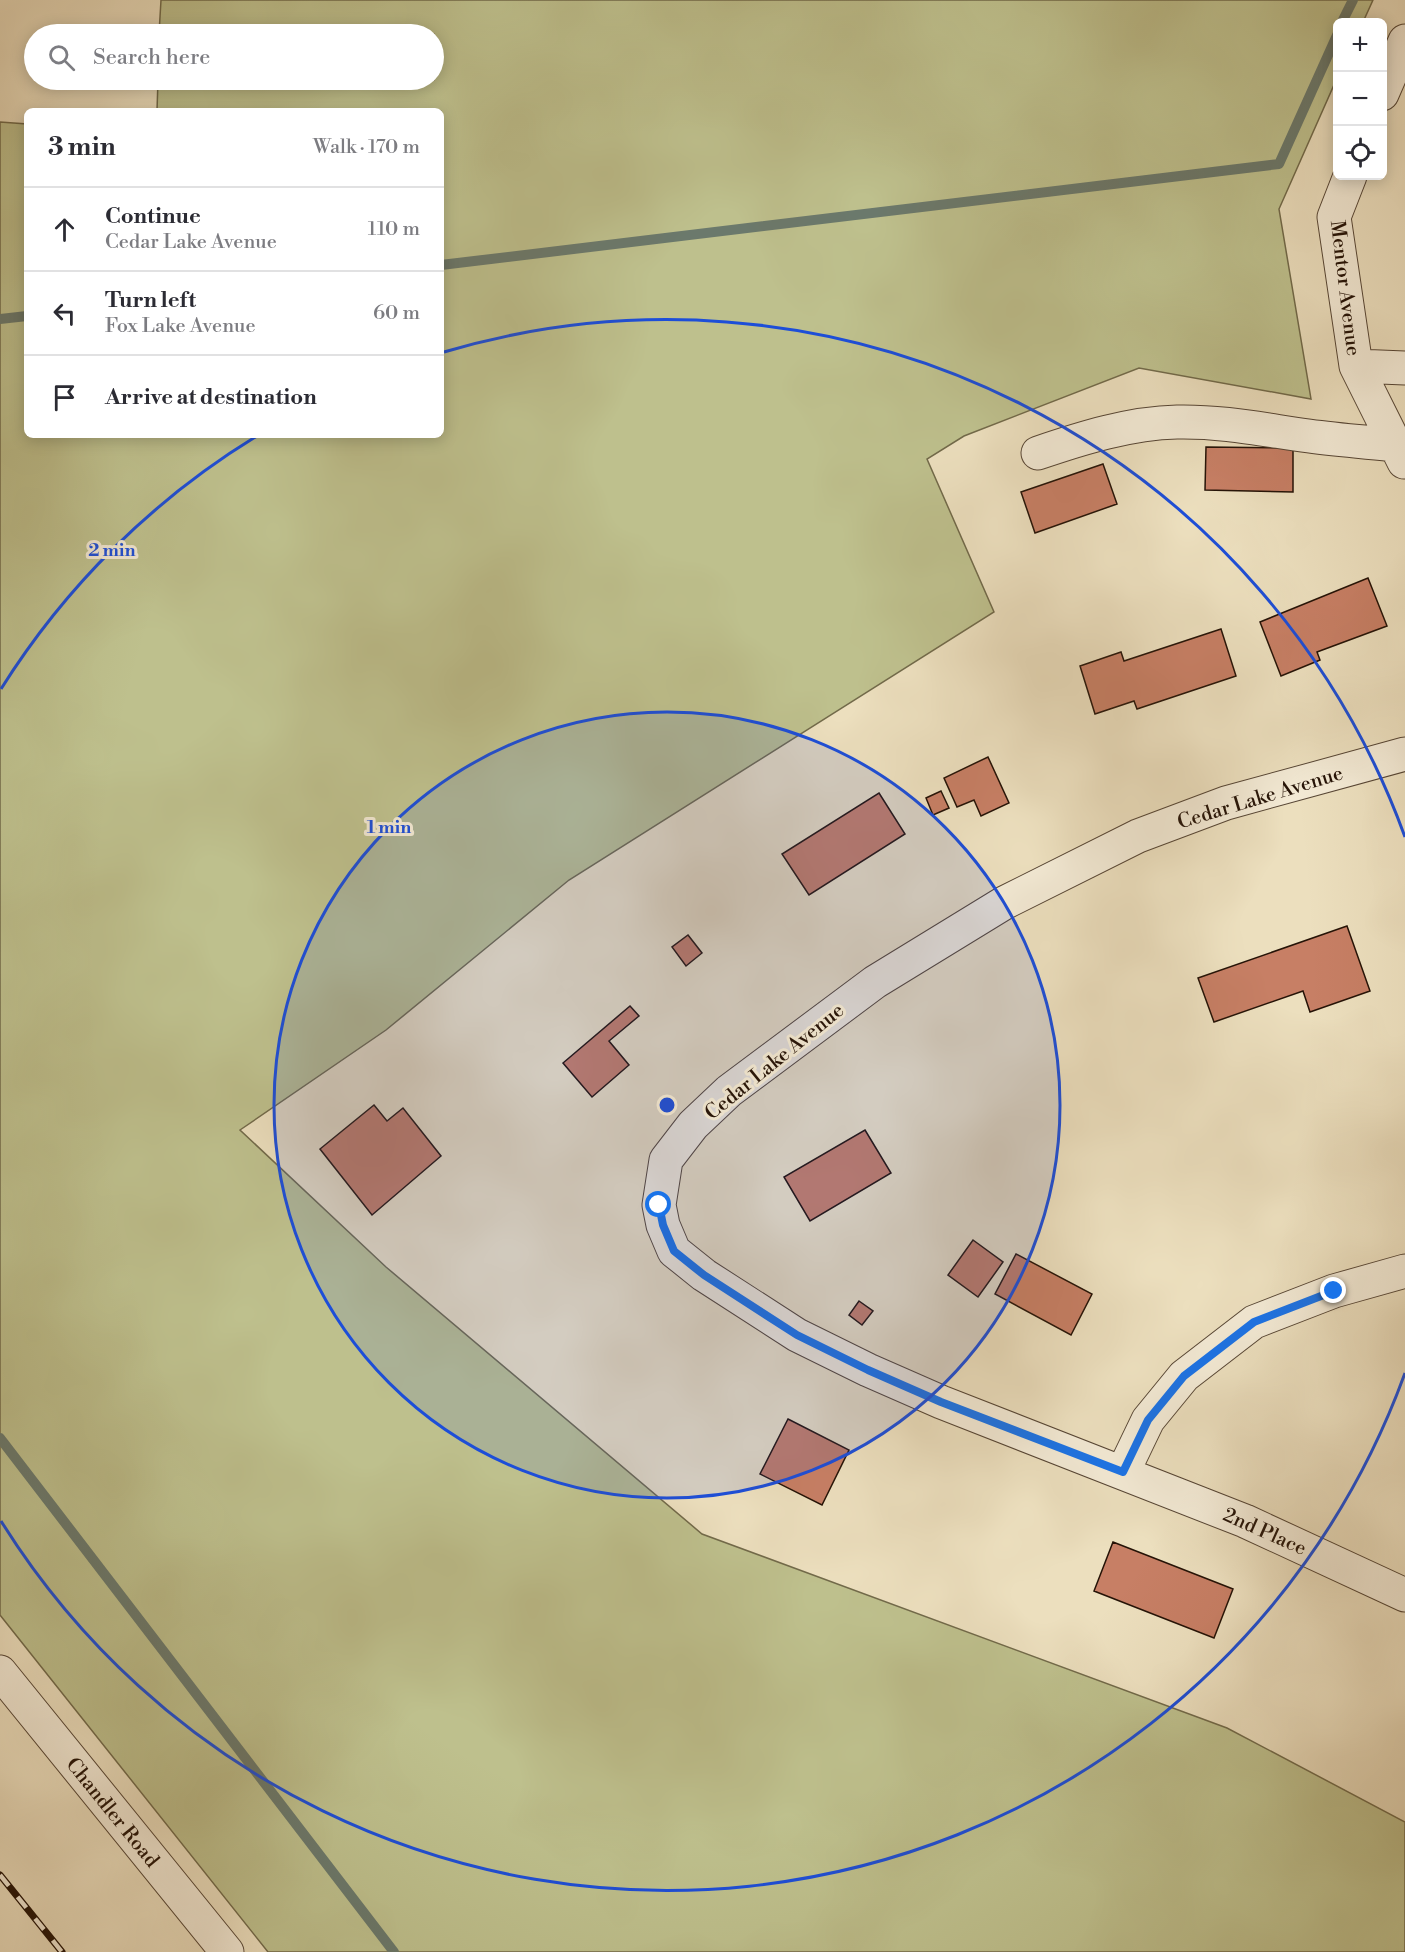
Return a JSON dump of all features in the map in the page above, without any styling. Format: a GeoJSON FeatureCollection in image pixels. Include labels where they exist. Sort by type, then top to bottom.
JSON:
{"type":"FeatureCollection","features":[{"type":"Feature","properties":{"kind":"street"},"geometry":{"type":"LineString","coordinates":[[1387,84],[1405,41]]}},
{"type":"Feature","properties":{"kind":"street","name":"Mentor Avenue"},"geometry":{"type":"LineString","coordinates":[[1348,180],[1334,217],[1356,366],[1401,454]]}},
{"type":"Feature","properties":{"kind":"street"},"geometry":{"type":"LineString","coordinates":[[1356,366],[1405,368]]}},
{"type":"Feature","properties":{"kind":"street"},"geometry":{"type":"LineString","coordinates":[[1038,453],[1071,441],[1120,429],[1176,422],[1240,425],[1401,454]]}},
{"type":"Feature","properties":{"kind":"street","name":"Cedar Lake Avenue"},"geometry":{"type":"LineString","coordinates":[[1123,1472],[941,1402],[868,1370],[797,1335],[704,1275],[674,1251],[663,1225],[659,1205],[666,1160],[693,1125],[729,1091],[793,1042],[875,982],[1004,903],[1138,836],[1215,807],[1405,754]]}},
{"type":"Feature","properties":{"kind":"street"},"geometry":{"type":"LineString","coordinates":[[1123,1472],[1148,1420],[1184,1376],[1254,1322],[1334,1291],[1405,1271]]}},
{"type":"Feature","properties":{"kind":"street","name":"2nd Place"},"geometry":{"type":"LineString","coordinates":[[1123,1472],[1245,1521],[1405,1594]]}},
{"type":"Feature","properties":{"kind":"street","name":"Chandler Road"},"geometry":{"type":"LineString","coordinates":[[0,1672],[227,1952]]}},
{"type":"Feature","properties":{"kind":"green space"},"geometry":{"type":"Polygon","coordinates":[[[161,0],[1373,0],[1365,18],[1333,18],[1333,87],[1279,209],[1311,399],[1139,368],[964,436],[927,459],[994,612],[569,880],[386,1030],[240,1130],[386,1267],[702,1534],[1227,1728],[1405,1822],[1405,1952],[268,1952],[0,1615],[0,122],[24,124],[24,438],[444,438],[444,108],[157,108],[158,90],[444,90],[444,24],[160,24],[161,0]]]}},
{"type":"Feature","properties":{"kind":"building"},"geometry":{"type":"Polygon","coordinates":[[[1206,447],[1293,448],[1293,492],[1205,490],[1206,447]]]}},
{"type":"Feature","properties":{"kind":"building"},"geometry":{"type":"Polygon","coordinates":[[[1103,464],[1117,504],[1035,533],[1021,492],[1103,464]]]}},
{"type":"Feature","properties":{"kind":"building"},"geometry":{"type":"Polygon","coordinates":[[[1368,578],[1387,626],[1317,652],[1320,660],[1281,676],[1260,622],[1368,578]]]}},
{"type":"Feature","properties":{"kind":"building"},"geometry":{"type":"Polygon","coordinates":[[[1221,629],[1236,676],[1137,709],[1134,701],[1095,714],[1080,666],[1121,652],[1124,661],[1221,629]]]}},
{"type":"Feature","properties":{"kind":"building"},"geometry":{"type":"Polygon","coordinates":[[[988,757],[1009,803],[981,816],[974,800],[957,807],[944,778],[988,757]]]}},
{"type":"Feature","properties":{"kind":"building"},"geometry":{"type":"Polygon","coordinates":[[[941,791],[949,808],[933,815],[926,798],[941,791]]]}},
{"type":"Feature","properties":{"kind":"building"},"geometry":{"type":"Polygon","coordinates":[[[879,793],[905,834],[809,895],[782,854],[879,793]]]}},
{"type":"Feature","properties":{"kind":"building"},"geometry":{"type":"Polygon","coordinates":[[[1347,926],[1370,991],[1310,1012],[1303,991],[1214,1022],[1198,978],[1347,926]]]}},
{"type":"Feature","properties":{"kind":"building"},"geometry":{"type":"Polygon","coordinates":[[[688,935],[702,953],[686,966],[672,947],[688,935]]]}},
{"type":"Feature","properties":{"kind":"building"},"geometry":{"type":"Polygon","coordinates":[[[630,1006],[639,1016],[609,1041],[629,1065],[592,1097],[563,1063],[630,1006]]]}},
{"type":"Feature","properties":{"kind":"building"},"geometry":{"type":"Polygon","coordinates":[[[374,1105],[387,1121],[403,1108],[441,1156],[372,1215],[320,1149],[374,1105]]]}},
{"type":"Feature","properties":{"kind":"building"},"geometry":{"type":"Polygon","coordinates":[[[865,1130],[891,1173],[810,1221],[784,1177],[865,1130]]]}},
{"type":"Feature","properties":{"kind":"building"},"geometry":{"type":"Polygon","coordinates":[[[973,1240],[1003,1262],[978,1297],[948,1275],[973,1240]]]}},
{"type":"Feature","properties":{"kind":"building"},"geometry":{"type":"Polygon","coordinates":[[[1016,1254],[1092,1294],[1071,1335],[995,1294],[1016,1254]]]}},
{"type":"Feature","properties":{"kind":"building"},"geometry":{"type":"Polygon","coordinates":[[[859,1301],[873,1311],[862,1325],[849,1315],[859,1301]]]}},
{"type":"Feature","properties":{"kind":"building"},"geometry":{"type":"Polygon","coordinates":[[[788,1419],[849,1450],[822,1505],[760,1474],[788,1419]]]}},
{"type":"Feature","properties":{"kind":"building"},"geometry":{"type":"Polygon","coordinates":[[[1113,1542],[1233,1589],[1214,1638],[1094,1591],[1113,1542]]]}},
{"type":"Feature","properties":{"kind":"waterway"},"geometry":{"type":"LineString","coordinates":[[1344,18],[1353,0]]}},
{"type":"Feature","properties":{"kind":"waterway"},"geometry":{"type":"LineString","coordinates":[[444,265],[1279,164],[1333,44]]}},
{"type":"Feature","properties":{"kind":"waterway"},"geometry":{"type":"LineString","coordinates":[[0,319],[24,316]]}},
{"type":"Feature","properties":{"kind":"waterway"},"geometry":{"type":"LineString","coordinates":[[0,1438],[394,1952]]}},
{"type":"Feature","properties":{"kind":"railway"},"geometry":{"type":"LineString","coordinates":[[0,1875],[62,1952]]}},
{"type":"Feature","properties":{"kind":"route"},"geometry":{"type":"LineString","coordinates":[[659,1205],[663,1225],[674,1251],[704,1275],[797,1335],[941,1402],[1123,1472],[1148,1420],[1184,1376],[1254,1322],[1334,1291]]}}]}
